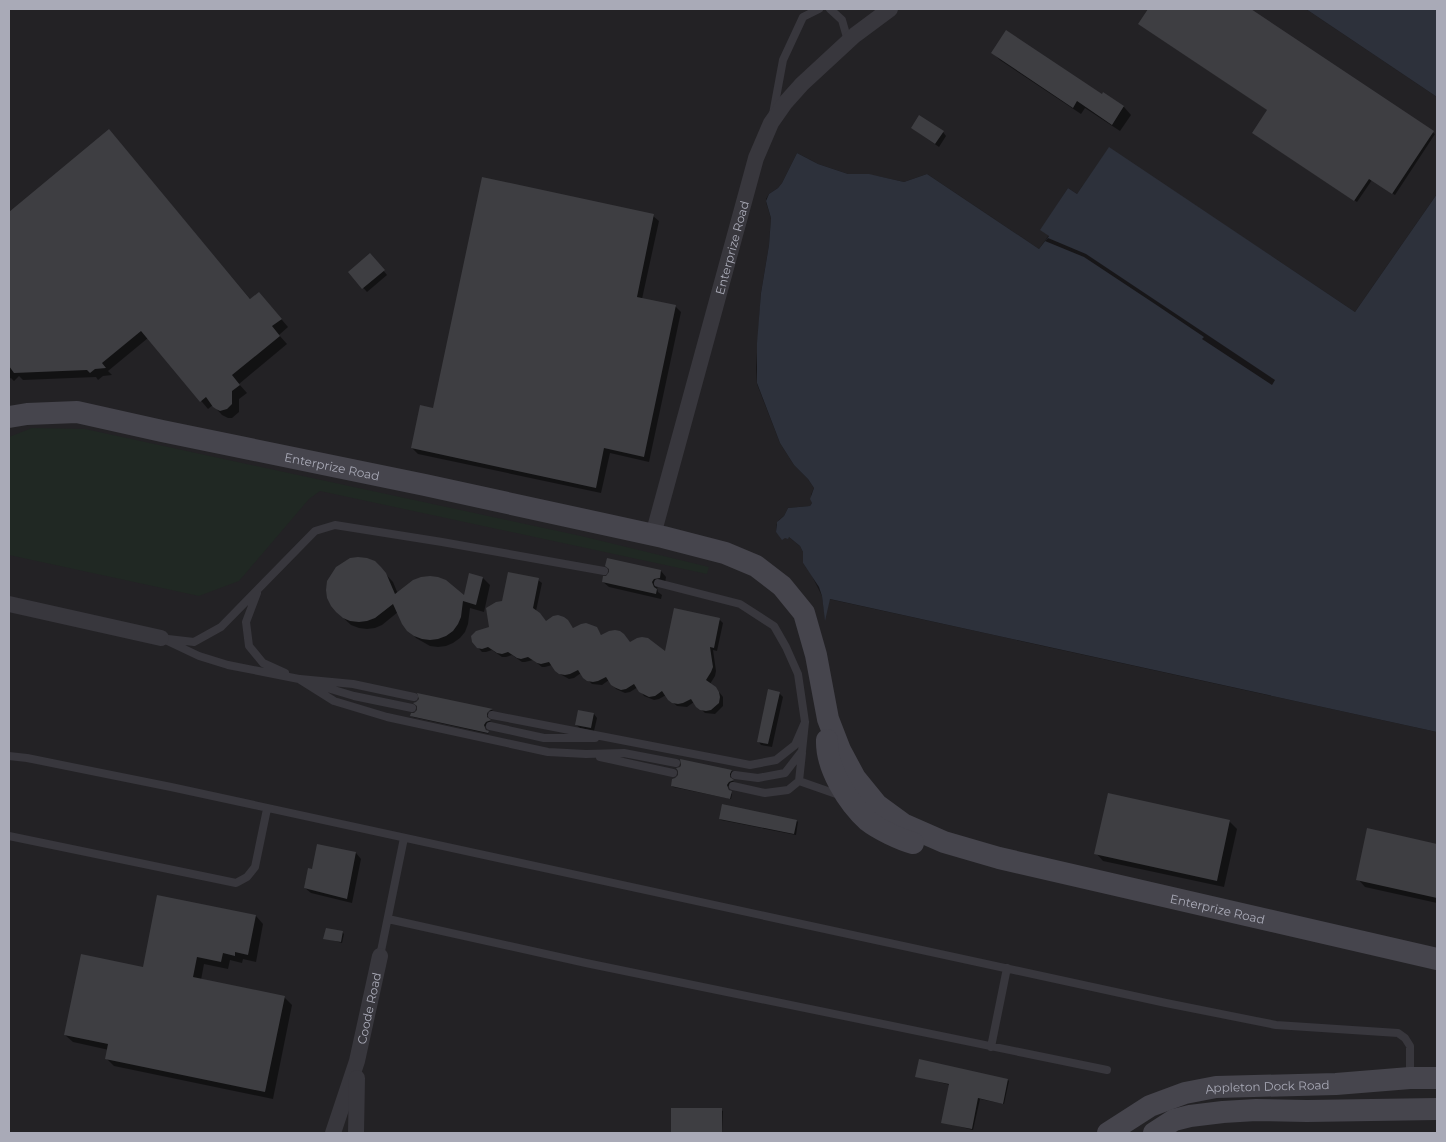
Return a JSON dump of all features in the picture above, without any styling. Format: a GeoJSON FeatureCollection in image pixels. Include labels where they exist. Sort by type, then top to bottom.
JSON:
{"type":"FeatureCollection","features":[{"type":"Feature","properties":{"kind":"street","name":"Enterprize Road"},"geometry":{"type":"LineString","coordinates":[[652,534],[756,158],[771,123],[802,84],[848,41],[890,9]]}},
{"type":"Feature","properties":{"kind":"street","name":"Enterprize Road"},"geometry":{"type":"LineString","coordinates":[[9,417],[27,414],[77,412],[162,432],[652,534],[725,553],[756,566],[782,586],[804,613],[816,655],[828,719],[840,750],[855,778],[877,805],[903,824],[944,842],[999,858],[1437,959]]}},
{"type":"Feature","properties":{"kind":"street"},"geometry":{"type":"LineString","coordinates":[[9,604],[161,638]]}},
{"type":"Feature","properties":{"kind":"street","name":"Enterprize Road"},"geometry":{"type":"LineString","coordinates":[[828,719],[827,744],[833,770],[848,798],[869,822],[902,840],[942,850],[999,858]]}},
{"type":"Feature","properties":{"kind":"street","name":"Coode Road"},"geometry":{"type":"LineString","coordinates":[[333,1133],[357,1060],[380,956]]}},
{"type":"Feature","properties":{"kind":"street","name":"Coode Road"},"geometry":{"type":"LineString","coordinates":[[356,1133],[357,1060]]}},
{"type":"Feature","properties":{"kind":"street","name":"Appleton Dock Road"},"geometry":{"type":"LineString","coordinates":[[1108,1133],[1150,1106],[1185,1093],[1216,1087],[1336,1084],[1410,1078],[1437,1078]]}},
{"type":"Feature","properties":{"kind":"street"},"geometry":{"type":"LineString","coordinates":[[1309,1084],[1369,1088],[1437,1089]]}},
{"type":"Feature","properties":{"kind":"street","name":"Appleton Dock Road"},"geometry":{"type":"LineString","coordinates":[[1154,1133],[1174,1120],[1223,1112],[1256,1110],[1437,1109]]}},
{"type":"Feature","properties":{"kind":"lane"},"geometry":{"type":"LineString","coordinates":[[771,123],[783,60],[803,17],[819,9]]}},
{"type":"Feature","properties":{"kind":"lane"},"geometry":{"type":"LineString","coordinates":[[830,9],[842,20],[848,41]]}},
{"type":"Feature","properties":{"kind":"lane"},"geometry":{"type":"LineString","coordinates":[[161,638],[194,642],[221,627],[315,531],[335,525],[604,571]]}},
{"type":"Feature","properties":{"kind":"lane"},"geometry":{"type":"LineString","coordinates":[[658,583],[740,604],[774,626],[798,674],[805,722],[799,781],[788,790],[765,793],[733,786]]}},
{"type":"Feature","properties":{"kind":"lane"},"geometry":{"type":"LineString","coordinates":[[258,590],[246,622],[249,646],[263,663],[299,679],[354,696],[412,708]]}},
{"type":"Feature","properties":{"kind":"lane"},"geometry":{"type":"LineString","coordinates":[[161,638],[199,656],[228,666],[299,679],[353,684],[414,697]]}},
{"type":"Feature","properties":{"kind":"lane"},"geometry":{"type":"LineString","coordinates":[[299,679],[334,701],[387,717],[548,752],[624,753],[676,763]]}},
{"type":"Feature","properties":{"kind":"lane"},"geometry":{"type":"LineString","coordinates":[[492,715],[750,765],[776,760],[795,746],[805,722]]}},
{"type":"Feature","properties":{"kind":"lane"},"geometry":{"type":"LineString","coordinates":[[490,726],[544,738],[614,739]]}},
{"type":"Feature","properties":{"kind":"lane"},"geometry":{"type":"LineString","coordinates":[[735,775],[758,778],[785,773],[802,751]]}},
{"type":"Feature","properties":{"kind":"lane"},"geometry":{"type":"LineString","coordinates":[[586,754],[673,773]]}},
{"type":"Feature","properties":{"kind":"lane"},"geometry":{"type":"LineString","coordinates":[[9,756],[170,787],[1276,1026],[1398,1033],[1405,1038],[1410,1046],[1410,1078]]}},
{"type":"Feature","properties":{"kind":"lane"},"geometry":{"type":"LineString","coordinates":[[799,781],[848,798]]}},
{"type":"Feature","properties":{"kind":"lane"},"geometry":{"type":"LineString","coordinates":[[9,836],[236,883],[247,877],[255,867],[267,809]]}},
{"type":"Feature","properties":{"kind":"lane"},"geometry":{"type":"LineString","coordinates":[[380,956],[404,838]]}},
{"type":"Feature","properties":{"kind":"lane"},"geometry":{"type":"LineString","coordinates":[[388,919],[586,963],[1107,1070]]}},
{"type":"Feature","properties":{"kind":"lane"},"geometry":{"type":"LineString","coordinates":[[991,1047],[1006,968]]}},
{"type":"Feature","properties":{"kind":"shaded area"},"geometry":{"type":"Polygon","coordinates":[[[9,9],[1306,9],[1437,97],[1437,194],[1355,312],[1109,148],[1077,194],[1068,188],[1041,230],[1049,235],[1039,249],[927,174],[904,182],[877,176],[848,174],[818,164],[797,153],[782,183],[766,199],[771,218],[769,245],[761,293],[756,368],[757,384],[780,443],[794,465],[814,488],[810,506],[788,508],[776,525],[776,532],[784,538],[789,537],[800,546],[803,552],[803,563],[822,596],[825,618],[829,599],[1437,732],[1437,1133],[9,1133],[9,9]]]}},
{"type":"Feature","properties":{"kind":"shaded area"},"geometry":{"type":"Polygon","coordinates":[[[1306,9],[1437,9],[1437,97],[1306,9]]]}},
{"type":"Feature","properties":{"kind":"shaded area"},"geometry":{"type":"Polygon","coordinates":[[[1109,147],[1355,312],[1437,194],[1437,732],[830,599],[825,621],[819,587],[803,563],[803,552],[800,546],[789,537],[782,540],[776,532],[777,522],[784,516],[788,508],[810,506],[812,503],[810,499],[814,488],[794,465],[780,443],[757,383],[757,343],[761,293],[769,245],[771,218],[766,201],[769,194],[782,183],[797,153],[818,164],[848,174],[869,174],[904,182],[927,174],[1039,249],[1049,236],[1040,230],[1068,188],[1077,194],[1109,147]]]}},
{"type":"Feature","properties":{"kind":"shaded area"},"geometry":{"type":"Polygon","coordinates":[[[32,428],[85,429],[581,536],[709,567],[707,574],[320,491],[309,499],[239,581],[199,596],[9,555],[9,437],[32,428]]]}},
{"type":"Feature","properties":{"kind":"pier"},"geometry":{"type":"Polygon","coordinates":[[[1048,238],[1086,254],[1275,380],[1272,385],[1084,257],[1045,241],[1048,238]]]}},
{"type":"Feature","properties":{"kind":"building"},"geometry":{"type":"Polygon","coordinates":[[[1148,9],[1251,9],[1434,131],[1392,194],[1369,179],[1354,201],[1252,133],[1267,110],[1138,24],[1148,9]]]}},
{"type":"Feature","properties":{"kind":"building"},"geometry":{"type":"Polygon","coordinates":[[[1006,30],[1102,94],[1103,92],[1124,106],[1112,125],[1077,101],[1073,108],[991,53],[1006,30]]]}},
{"type":"Feature","properties":{"kind":"building"},"geometry":{"type":"Polygon","coordinates":[[[919,115],[944,131],[935,144],[911,128],[919,115]]]}},
{"type":"Feature","properties":{"kind":"building"},"geometry":{"type":"Polygon","coordinates":[[[109,129],[250,299],[259,292],[282,319],[272,326],[280,336],[232,375],[240,385],[232,391],[232,404],[227,409],[220,411],[216,409],[206,397],[200,402],[141,331],[102,363],[106,368],[95,369],[90,373],[87,370],[14,373],[9,366],[9,212],[109,129]]]}},
{"type":"Feature","properties":{"kind":"building"},"geometry":{"type":"Polygon","coordinates":[[[482,177],[654,214],[637,297],[676,305],[644,457],[604,448],[596,488],[411,448],[420,405],[433,408],[482,177]]]}},
{"type":"Feature","properties":{"kind":"building"},"geometry":{"type":"Polygon","coordinates":[[[370,253],[385,270],[362,289],[348,272],[370,253]]]}},
{"type":"Feature","properties":{"kind":"building"},"geometry":{"type":"Polygon","coordinates":[[[358,557],[375,561],[386,573],[395,594],[413,580],[430,576],[446,580],[464,595],[469,573],[483,577],[476,605],[463,601],[458,624],[453,631],[438,639],[422,639],[407,631],[393,604],[375,618],[359,622],[350,621],[343,618],[331,606],[327,598],[327,581],[336,567],[350,558],[358,557]]]}},
{"type":"Feature","properties":{"kind":"building"},"geometry":{"type":"Polygon","coordinates":[[[607,558],[661,570],[660,578],[654,579],[652,582],[657,589],[656,594],[602,582],[603,576],[606,576],[609,572],[609,569],[605,566],[607,558]]]}},
{"type":"Feature","properties":{"kind":"building"},"geometry":{"type":"Polygon","coordinates":[[[508,572],[539,578],[533,608],[546,621],[558,615],[568,620],[573,628],[586,623],[597,627],[601,635],[615,630],[624,634],[630,642],[637,638],[648,638],[665,651],[674,608],[720,618],[714,648],[710,647],[713,667],[706,680],[716,687],[719,692],[719,703],[711,710],[700,710],[691,699],[683,703],[672,703],[662,691],[655,696],[649,697],[639,692],[634,684],[621,690],[611,685],[606,677],[598,681],[587,681],[578,670],[570,674],[559,674],[549,662],[541,664],[528,657],[517,658],[508,652],[497,653],[488,647],[477,648],[472,642],[471,636],[476,631],[489,627],[486,608],[502,601],[508,572]]]}},
{"type":"Feature","properties":{"kind":"building"},"geometry":{"type":"Polygon","coordinates":[[[768,689],[780,692],[768,744],[757,742],[768,689]]]}},
{"type":"Feature","properties":{"kind":"building"},"geometry":{"type":"Polygon","coordinates":[[[417,693],[493,709],[487,713],[487,717],[491,720],[484,725],[486,730],[489,731],[488,733],[410,716],[411,713],[417,710],[417,706],[413,703],[419,699],[417,693]]]}},
{"type":"Feature","properties":{"kind":"building"},"geometry":{"type":"Polygon","coordinates":[[[578,710],[594,713],[591,728],[575,725],[578,710]]]}},
{"type":"Feature","properties":{"kind":"building"},"geometry":{"type":"Polygon","coordinates":[[[680,759],[732,770],[730,777],[734,780],[727,785],[729,790],[732,791],[730,799],[671,786],[672,779],[678,775],[676,768],[681,765],[680,759]]]}},
{"type":"Feature","properties":{"kind":"building"},"geometry":{"type":"Polygon","coordinates":[[[1108,793],[1230,820],[1217,881],[1094,854],[1108,793]]]}},
{"type":"Feature","properties":{"kind":"building"},"geometry":{"type":"Polygon","coordinates":[[[722,804],[797,820],[794,834],[719,819],[722,804]]]}},
{"type":"Feature","properties":{"kind":"building"},"geometry":{"type":"Polygon","coordinates":[[[1367,828],[1437,844],[1437,898],[1356,880],[1367,828]]]}},
{"type":"Feature","properties":{"kind":"building"},"geometry":{"type":"Polygon","coordinates":[[[317,844],[356,852],[347,899],[304,888],[308,868],[312,869],[317,844]]]}},
{"type":"Feature","properties":{"kind":"building"},"geometry":{"type":"Polygon","coordinates":[[[157,895],[256,915],[248,955],[235,952],[235,956],[223,953],[221,962],[197,957],[193,977],[285,996],[265,1092],[105,1059],[108,1044],[64,1035],[81,954],[143,967],[157,895]]]}},
{"type":"Feature","properties":{"kind":"building"},"geometry":{"type":"Polygon","coordinates":[[[326,928],[343,931],[341,942],[323,939],[326,928]]]}},
{"type":"Feature","properties":{"kind":"building"},"geometry":{"type":"Polygon","coordinates":[[[919,1059],[1008,1079],[1003,1104],[978,1098],[972,1129],[941,1123],[949,1084],[915,1077],[919,1059]]]}},
{"type":"Feature","properties":{"kind":"building"},"geometry":{"type":"Polygon","coordinates":[[[671,1108],[722,1108],[722,1133],[671,1133],[671,1108]]]}}]}
